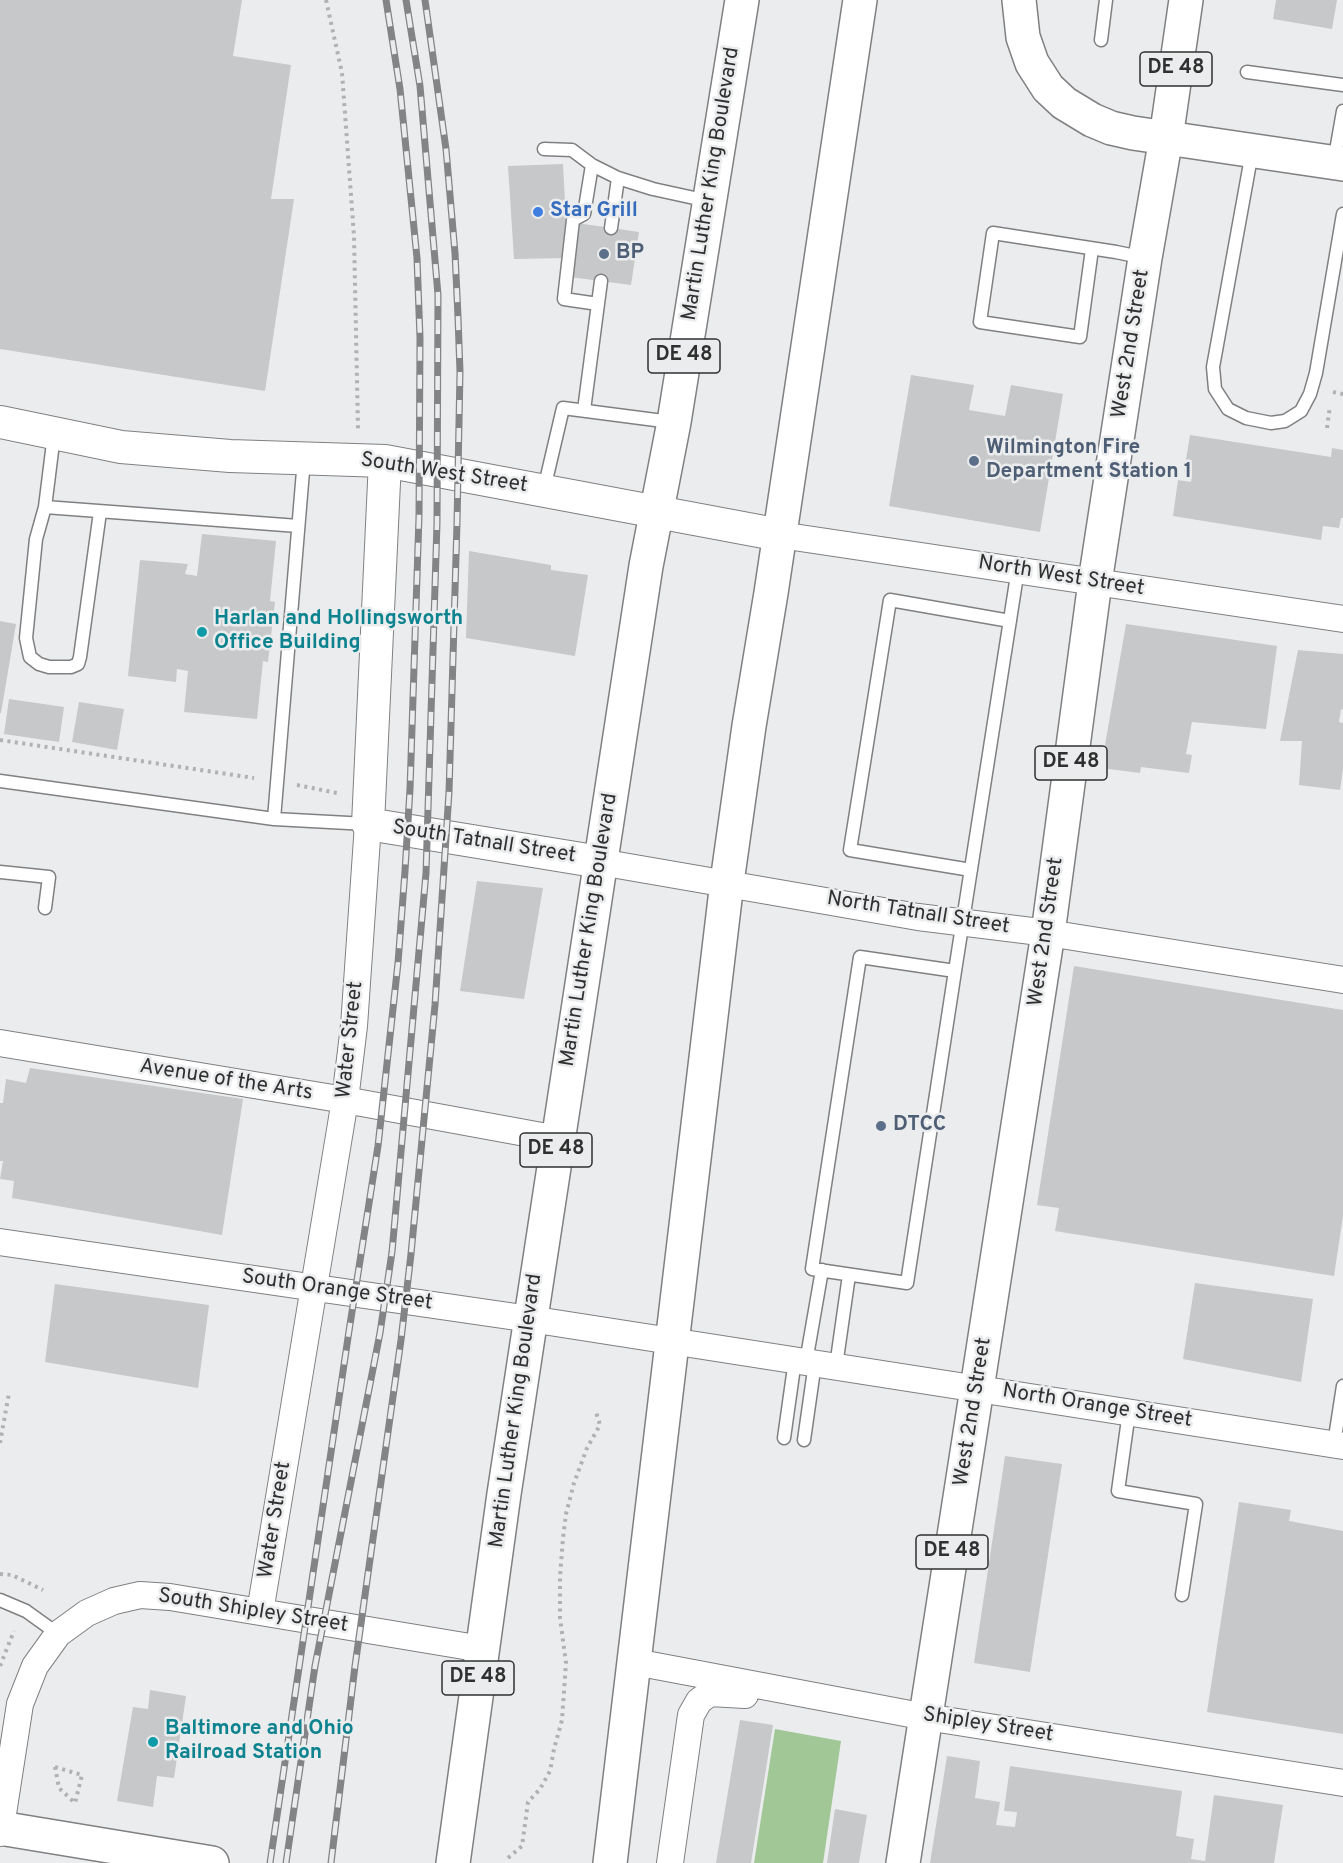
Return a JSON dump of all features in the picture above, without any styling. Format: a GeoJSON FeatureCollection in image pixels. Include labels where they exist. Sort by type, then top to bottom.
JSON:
{"type":"FeatureCollection","features":[{"type":"Feature","properties":{"kind":"main road","name":"Martin Luther King Boulevard"},"geometry":{"type":"LineString","coordinates":[[453,1863],[530,1319],[600,862],[646,566],[674,422],[742,0]]}},
{"type":"Feature","properties":{"kind":"main road"},"geometry":{"type":"LineString","coordinates":[[610,1863],[727,882],[748,726],[780,535],[860,0]]}},
{"type":"Feature","properties":{"kind":"main road"},"geometry":{"type":"LineString","coordinates":[[1019,0],[1023,36],[1032,63],[1048,88],[1064,103],[1092,120],[1111,128],[1166,138],[1338,163]]}},
{"type":"Feature","properties":{"kind":"main road","name":"West 2nd Street"},"geometry":{"type":"LineString","coordinates":[[903,1863],[1048,933],[1095,582],[1186,0]]}},
{"type":"Feature","properties":{"kind":"main road"},"geometry":{"type":"LineString","coordinates":[[0,1828],[212,1863]]}},
{"type":"Feature","properties":{"kind":"street","name":"South West Street"},"geometry":{"type":"LineString","coordinates":[[0,422],[54,435],[156,451],[372,461],[544,490],[780,535]]}},
{"type":"Feature","properties":{"kind":"street","name":"Water Street"},"geometry":{"type":"LineString","coordinates":[[260,1612],[345,1100],[354,1026],[369,811],[372,461]]}},
{"type":"Feature","properties":{"kind":"street","name":"North West Street"},"geometry":{"type":"LineString","coordinates":[[780,535],[1343,619]]}},
{"type":"Feature","properties":{"kind":"street","name":"South Tatnall Street"},"geometry":{"type":"LineString","coordinates":[[369,811],[600,862]]}},
{"type":"Feature","properties":{"kind":"street","name":"North Tatnall Street"},"geometry":{"type":"LineString","coordinates":[[600,862],[727,882],[918,917],[1048,933],[1343,980]]}},
{"type":"Feature","properties":{"kind":"street","name":"Avenue of the Arts"},"geometry":{"type":"LineString","coordinates":[[0,1043],[345,1100],[558,1139]]}},
{"type":"Feature","properties":{"kind":"street","name":"South Orange Street"},"geometry":{"type":"LineString","coordinates":[[0,1242],[674,1341]]}},
{"type":"Feature","properties":{"kind":"street","name":"North Orange Street"},"geometry":{"type":"LineString","coordinates":[[674,1341],[1339,1445]]}},
{"type":"Feature","properties":{"kind":"street","name":"South Shipley Street"},"geometry":{"type":"LineString","coordinates":[[0,1833],[20,1704],[35,1666],[58,1634],[87,1613],[114,1601],[140,1595],[170,1597],[482,1649]]}},
{"type":"Feature","properties":{"kind":"street","name":"Shipley Street"},"geometry":{"type":"LineString","coordinates":[[635,1662],[926,1717],[1343,1783]]}},
{"type":"Feature","properties":{"kind":"street"},"geometry":{"type":"LineString","coordinates":[[670,1863],[691,1715],[699,1701],[710,1693],[829,1697]]}},
{"type":"Feature","properties":{"kind":"lane"},"geometry":{"type":"LineString","coordinates":[[1101,40],[1106,0]]}},
{"type":"Feature","properties":{"kind":"lane"},"geometry":{"type":"LineString","coordinates":[[1247,72],[1343,85]]}},
{"type":"Feature","properties":{"kind":"lane"},"geometry":{"type":"LineString","coordinates":[[1338,163],[1343,111]]}},
{"type":"Feature","properties":{"kind":"lane"},"geometry":{"type":"LineString","coordinates":[[544,149],[572,150],[592,165],[618,178],[653,189],[709,201]]}},
{"type":"Feature","properties":{"kind":"lane"},"geometry":{"type":"LineString","coordinates":[[1252,150],[1213,367],[1215,389],[1228,409],[1246,418],[1271,423],[1285,421],[1301,411],[1310,394],[1316,374],[1343,214]]}},
{"type":"Feature","properties":{"kind":"lane"},"geometry":{"type":"LineString","coordinates":[[592,165],[584,214],[573,220],[564,299],[598,304]]}},
{"type":"Feature","properties":{"kind":"lane"},"geometry":{"type":"LineString","coordinates":[[611,228],[618,178]]}},
{"type":"Feature","properties":{"kind":"lane"},"geometry":{"type":"LineString","coordinates":[[1092,249],[1080,337],[980,322],[993,233],[1092,249],[1145,258]]}},
{"type":"Feature","properties":{"kind":"lane"},"geometry":{"type":"LineString","coordinates":[[584,410],[601,281]]}},
{"type":"Feature","properties":{"kind":"lane"},"geometry":{"type":"LineString","coordinates":[[544,490],[563,408],[674,422]]}},
{"type":"Feature","properties":{"kind":"lane"},"geometry":{"type":"LineString","coordinates":[[54,435],[45,507],[36,539],[26,638],[30,657],[49,668],[71,667],[78,664],[100,512]]}},
{"type":"Feature","properties":{"kind":"lane"},"geometry":{"type":"LineString","coordinates":[[274,819],[304,458]]}},
{"type":"Feature","properties":{"kind":"lane"},"geometry":{"type":"LineString","coordinates":[[45,507],[298,526]]}},
{"type":"Feature","properties":{"kind":"lane"},"geometry":{"type":"LineString","coordinates":[[955,971],[860,957],[812,1269],[907,1283],[1018,569]]}},
{"type":"Feature","properties":{"kind":"lane"},"geometry":{"type":"LineString","coordinates":[[971,870],[850,850],[890,600],[1010,621]]}},
{"type":"Feature","properties":{"kind":"lane"},"geometry":{"type":"LineString","coordinates":[[0,781],[274,819],[369,811]]}},
{"type":"Feature","properties":{"kind":"lane"},"geometry":{"type":"LineString","coordinates":[[0,872],[49,877],[45,908]]}},
{"type":"Feature","properties":{"kind":"lane"},"geometry":{"type":"LineString","coordinates":[[804,1440],[822,1270]]}},
{"type":"Feature","properties":{"kind":"lane"},"geometry":{"type":"LineString","coordinates":[[784,1437],[849,1275]]}},
{"type":"Feature","properties":{"kind":"lane"},"geometry":{"type":"LineString","coordinates":[[1339,1445],[1343,1386]]}},
{"type":"Feature","properties":{"kind":"lane"},"geometry":{"type":"LineString","coordinates":[[1129,1412],[1118,1491],[1196,1504],[1182,1595]]}},
{"type":"Feature","properties":{"kind":"lane"},"geometry":{"type":"LineString","coordinates":[[0,1600],[26,1611],[58,1634]]}},
{"type":"Feature","properties":{"kind":"path"},"geometry":{"type":"LineString","coordinates":[[326,0],[342,74],[372,461]]}},
{"type":"Feature","properties":{"kind":"path"},"geometry":{"type":"LineString","coordinates":[[1332,392],[1343,394]]}},
{"type":"Feature","properties":{"kind":"path"},"geometry":{"type":"LineString","coordinates":[[0,740],[277,781],[369,811]]}},
{"type":"Feature","properties":{"kind":"path"},"geometry":{"type":"LineString","coordinates":[[0,1443],[9,1393]]}},
{"type":"Feature","properties":{"kind":"path"},"geometry":{"type":"LineString","coordinates":[[508,1858],[522,1846],[528,1802],[540,1789],[550,1771],[562,1720],[566,1663],[560,1618],[560,1576],[564,1530],[574,1483],[600,1425],[596,1412]]}},
{"type":"Feature","properties":{"kind":"path"},"geometry":{"type":"LineString","coordinates":[[0,1574],[12,1575],[43,1590]]}},
{"type":"Feature","properties":{"kind":"path"},"geometry":{"type":"LineString","coordinates":[[0,1666],[16,1624]]}},
{"type":"Feature","properties":{"kind":"path"},"geometry":{"type":"LineString","coordinates":[[56,1767],[82,1774],[75,1803],[59,1788],[56,1767]]}},
{"type":"Feature","properties":{"kind":"green space"},"geometry":{"type":"Polygon","coordinates":[[[775,1729],[841,1741],[823,1863],[754,1863],[775,1729]]]}},
{"type":"Feature","properties":{"kind":"building"},"geometry":{"type":"Polygon","coordinates":[[[0,0],[242,0],[233,56],[291,65],[271,199],[294,199],[265,391],[0,349],[0,0]]]}},
{"type":"Feature","properties":{"kind":"building"},"geometry":{"type":"Polygon","coordinates":[[[1276,0],[1337,0],[1332,29],[1273,19],[1276,0]]]}},
{"type":"Feature","properties":{"kind":"building","name":"Star Grill"},"geometry":{"type":"Polygon","coordinates":[[[563,164],[568,258],[514,259],[508,166],[563,164]]]}},
{"type":"Feature","properties":{"kind":"building","name":"BP"},"geometry":{"type":"Polygon","coordinates":[[[577,223],[639,232],[631,285],[570,277],[577,223]]]}},
{"type":"Feature","properties":{"kind":"building","name":"Wilmington Fire Department Station 1"},"geometry":{"type":"Polygon","coordinates":[[[911,375],[974,385],[969,410],[1005,416],[1011,385],[1063,394],[1040,532],[889,506],[911,375]]]}},
{"type":"Feature","properties":{"kind":"building"},"geometry":{"type":"Polygon","coordinates":[[[1190,435],[1331,457],[1332,448],[1343,450],[1343,518],[1341,518],[1339,528],[1323,526],[1321,540],[1173,516],[1178,480],[1191,482],[1192,474],[1184,472],[1190,435]]]}},
{"type":"Feature","properties":{"kind":"building","name":"Harlan and Hollingsworth Office Building"},"geometry":{"type":"Polygon","coordinates":[[[202,534],[276,541],[270,601],[275,602],[268,662],[263,661],[257,719],[184,712],[188,671],[177,669],[176,682],[128,676],[140,560],[188,564],[185,574],[197,576],[202,534]]]}},
{"type":"Feature","properties":{"kind":"building"},"geometry":{"type":"Polygon","coordinates":[[[469,551],[551,565],[551,570],[588,575],[575,656],[466,638],[469,551]]]}},
{"type":"Feature","properties":{"kind":"building"},"geometry":{"type":"Polygon","coordinates":[[[0,621],[16,624],[1,713],[0,713],[0,621]]]}},
{"type":"Feature","properties":{"kind":"building"},"geometry":{"type":"Polygon","coordinates":[[[1126,624],[1277,646],[1266,729],[1192,722],[1186,754],[1192,755],[1189,773],[1141,767],[1140,773],[1101,768],[1126,624]]]}},
{"type":"Feature","properties":{"kind":"building"},"geometry":{"type":"Polygon","coordinates":[[[1298,650],[1343,654],[1343,710],[1341,709],[1339,722],[1343,723],[1343,769],[1340,790],[1299,785],[1302,741],[1280,741],[1298,650]]]}},
{"type":"Feature","properties":{"kind":"building"},"geometry":{"type":"Polygon","coordinates":[[[9,699],[64,707],[59,742],[4,734],[9,699]]]}},
{"type":"Feature","properties":{"kind":"building"},"geometry":{"type":"Polygon","coordinates":[[[79,702],[124,709],[117,750],[72,742],[79,702]]]}},
{"type":"Feature","properties":{"kind":"building"},"geometry":{"type":"Polygon","coordinates":[[[477,881],[543,888],[524,999],[460,991],[477,881]]]}},
{"type":"Feature","properties":{"kind":"building"},"geometry":{"type":"Polygon","coordinates":[[[1074,966],[1343,1010],[1343,1216],[1334,1276],[1055,1231],[1059,1208],[1037,1205],[1074,966]]]}},
{"type":"Feature","properties":{"kind":"building"},"geometry":{"type":"Polygon","coordinates":[[[30,1068],[243,1099],[222,1235],[12,1198],[14,1181],[0,1179],[3,1161],[0,1161],[0,1103],[3,1103],[6,1079],[26,1083],[30,1068]]]}},
{"type":"Feature","properties":{"kind":"building"},"geometry":{"type":"Polygon","coordinates":[[[1195,1283],[1313,1299],[1301,1382],[1183,1359],[1195,1283]]]}},
{"type":"Feature","properties":{"kind":"building"},"geometry":{"type":"Polygon","coordinates":[[[55,1284],[209,1305],[198,1388],[45,1362],[55,1284]]]}},
{"type":"Feature","properties":{"kind":"building"},"geometry":{"type":"Polygon","coordinates":[[[1005,1456],[1062,1464],[1030,1672],[974,1663],[1005,1456]]]}},
{"type":"Feature","properties":{"kind":"building"},"geometry":{"type":"Polygon","coordinates":[[[1239,1502],[1291,1510],[1289,1521],[1343,1531],[1343,1734],[1207,1712],[1239,1502]]]}},
{"type":"Feature","properties":{"kind":"building","name":"Baltimore and Ohio Railroad Station"},"geometry":{"type":"Polygon","coordinates":[[[150,1690],[186,1696],[174,1778],[157,1776],[153,1807],[117,1801],[133,1707],[148,1709],[150,1690]]]}},
{"type":"Feature","properties":{"kind":"building"},"geometry":{"type":"Polygon","coordinates":[[[740,1720],[773,1725],[751,1863],[716,1863],[740,1720]]]}},
{"type":"Feature","properties":{"kind":"building"},"geometry":{"type":"Polygon","coordinates":[[[947,1756],[980,1761],[975,1798],[1000,1802],[996,1825],[1015,1827],[1017,1812],[1004,1811],[1010,1766],[1182,1791],[1176,1836],[1194,1839],[1191,1859],[1205,1861],[1214,1795],[1283,1805],[1274,1863],[930,1863],[947,1756]]]}},
{"type":"Feature","properties":{"kind":"building"},"geometry":{"type":"Polygon","coordinates":[[[835,1809],[867,1815],[859,1863],[827,1863],[835,1809]]]}},
{"type":"Feature","properties":{"kind":"railway"},"geometry":{"type":"LineString","coordinates":[[270,1863],[378,1146],[398,963],[405,871],[419,516],[420,338],[417,258],[400,89],[386,0]]}},
{"type":"Feature","properties":{"kind":"railway"},"geometry":{"type":"LineString","coordinates":[[286,1863],[315,1666],[380,1333],[392,1252],[426,873],[437,523],[438,295],[420,86],[406,0]]}},
{"type":"Feature","properties":{"kind":"railway"},"geometry":{"type":"LineString","coordinates":[[331,1863],[355,1666],[411,1254],[435,1005],[449,792],[460,372],[455,253],[446,149],[425,0]]}},
{"type":"Feature","properties":{"kind":"place","name":"Star Grill"},"geometry":{"type":"Point","coordinates":[538,212]}},
{"type":"Feature","properties":{"kind":"place","name":"BP"},"geometry":{"type":"Point","coordinates":[604,254]}},
{"type":"Feature","properties":{"kind":"place","name":"Wilmington Fire Department Station 1"},"geometry":{"type":"Point","coordinates":[974,461]}},
{"type":"Feature","properties":{"kind":"place","name":"Harlan and Hollingsworth Office Building"},"geometry":{"type":"Point","coordinates":[202,632]}},
{"type":"Feature","properties":{"kind":"place","name":"DTCC"},"geometry":{"type":"Point","coordinates":[881,1126]}},
{"type":"Feature","properties":{"kind":"place","name":"Baltimore and Ohio Railroad Station"},"geometry":{"type":"Point","coordinates":[153,1742]}}]}
